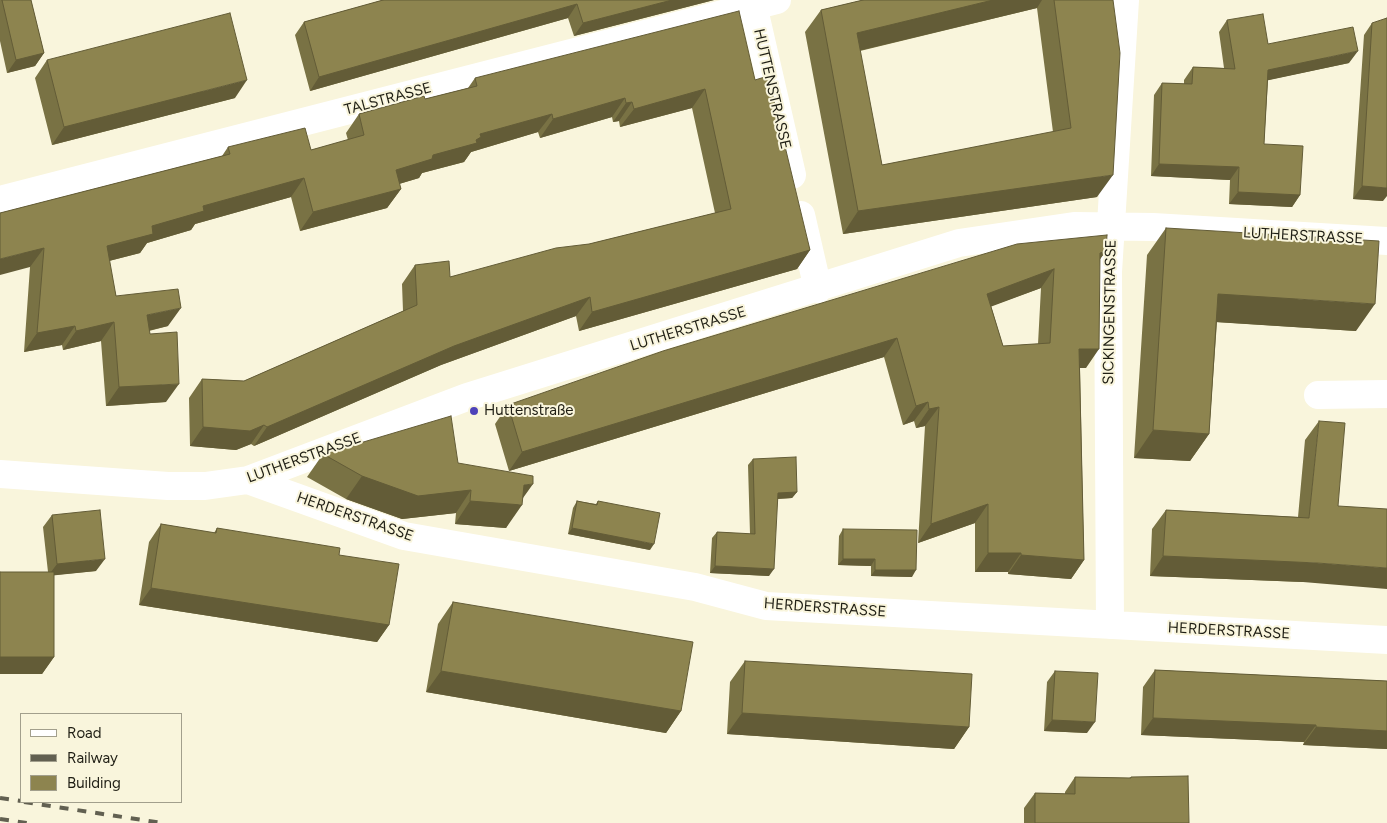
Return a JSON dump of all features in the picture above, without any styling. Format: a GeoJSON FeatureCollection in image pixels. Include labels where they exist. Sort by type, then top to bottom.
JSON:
{"type":"FeatureCollection","features":[{"type":"Feature","properties":{"kind":"street","name":"SICKINGENSTRASSE"},"geometry":{"type":"LineString","coordinates":[[1110,625],[1108,272],[1125,0]]}},
{"type":"Feature","properties":{"kind":"street","name":"TALSTRASSE"},"geometry":{"type":"LineString","coordinates":[[0,200],[765,3]]}},
{"type":"Feature","properties":{"kind":"street","name":"HUTTENSTRASSE"},"geometry":{"type":"LineString","coordinates":[[765,3],[818,288]]}},
{"type":"Feature","properties":{"kind":"street","name":"LUTHERSTRASSE"},"geometry":{"type":"LineString","coordinates":[[0,474],[168,486],[204,486],[248,480],[467,397],[959,244],[1074,226],[1387,241]]}},
{"type":"Feature","properties":{"kind":"street"},"geometry":{"type":"LineString","coordinates":[[1318,395],[1387,394]]}},
{"type":"Feature","properties":{"kind":"street","name":"HERDERSTRASSE"},"geometry":{"type":"LineString","coordinates":[[248,480],[404,536],[695,587],[766,606],[1387,640]]}},
{"type":"Feature","properties":{"kind":"building"},"geometry":{"type":"Polygon","coordinates":[[[2,0],[31,0],[44,53],[16,60],[2,0]]]}},
{"type":"Feature","properties":{"kind":"building"},"geometry":{"type":"Polygon","coordinates":[[[383,0],[672,0],[583,23],[577,4],[319,77],[304,22],[383,0]]]}},
{"type":"Feature","properties":{"kind":"building"},"geometry":{"type":"Polygon","coordinates":[[[863,0],[993,0],[857,33],[882,165],[1071,128],[1054,0],[1113,0],[1120,53],[1113,175],[858,211],[821,10],[863,0]]]}},
{"type":"Feature","properties":{"kind":"building"},"geometry":{"type":"Polygon","coordinates":[[[739,11],[755,80],[768,76],[810,250],[592,312],[590,297],[454,346],[267,427],[264,425],[250,431],[203,427],[202,379],[244,381],[417,305],[415,265],[449,261],[450,277],[556,248],[589,244],[731,209],[705,89],[634,109],[632,102],[626,103],[625,98],[553,119],[552,114],[480,134],[481,137],[476,140],[477,143],[433,155],[432,159],[396,170],[401,189],[313,212],[304,178],[203,206],[204,211],[152,226],[153,234],[107,246],[116,296],[178,289],[181,308],[147,315],[150,334],[177,332],[179,384],[119,387],[114,322],[76,331],[75,326],[37,333],[44,248],[0,259],[0,213],[230,154],[228,147],[305,128],[311,150],[364,135],[359,114],[424,96],[425,99],[477,86],[475,78],[739,11]]]}},
{"type":"Feature","properties":{"kind":"building"},"geometry":{"type":"Polygon","coordinates":[[[230,13],[247,80],[64,127],[47,60],[230,13]]]}},
{"type":"Feature","properties":{"kind":"building"},"geometry":{"type":"Polygon","coordinates":[[[1263,14],[1268,44],[1353,27],[1358,51],[1268,70],[1264,144],[1303,146],[1300,195],[1238,192],[1239,167],[1159,164],[1162,83],[1192,84],[1193,67],[1235,69],[1227,20],[1263,14]]]}},
{"type":"Feature","properties":{"kind":"building"},"geometry":{"type":"Polygon","coordinates":[[[1387,18],[1387,188],[1362,186],[1372,23],[1387,18]]]}},
{"type":"Feature","properties":{"kind":"building"},"geometry":{"type":"Polygon","coordinates":[[[1166,228],[1379,241],[1375,304],[1218,294],[1209,434],[1153,430],[1166,228]]]}},
{"type":"Feature","properties":{"kind":"building"},"geometry":{"type":"Polygon","coordinates":[[[1107,235],[1106,251],[1100,253],[1099,349],[1079,349],[1084,560],[1021,555],[1021,553],[988,553],[988,504],[931,524],[939,407],[929,409],[928,402],[916,406],[897,338],[522,452],[508,405],[663,351],[1017,244],[1107,235]],[[1054,269],[987,294],[1003,346],[1050,343],[1054,269]]]}},
{"type":"Feature","properties":{"kind":"building"},"geometry":{"type":"Polygon","coordinates":[[[451,416],[458,463],[533,476],[533,484],[524,485],[522,505],[470,501],[471,490],[418,496],[362,476],[323,454],[451,416]]]}},
{"type":"Feature","properties":{"kind":"building"},"geometry":{"type":"Polygon","coordinates":[[[1319,421],[1345,423],[1338,506],[1387,509],[1387,568],[1163,556],[1166,510],[1309,518],[1319,421]]]}},
{"type":"Feature","properties":{"kind":"building"},"geometry":{"type":"Polygon","coordinates":[[[796,457],[797,492],[778,493],[774,569],[715,566],[717,532],[755,534],[753,459],[796,457]]]}},
{"type":"Feature","properties":{"kind":"building"},"geometry":{"type":"Polygon","coordinates":[[[577,501],[597,505],[598,501],[660,513],[654,544],[572,528],[577,501]]]}},
{"type":"Feature","properties":{"kind":"building"},"geometry":{"type":"Polygon","coordinates":[[[100,510],[105,559],[57,564],[52,515],[100,510]]]}},
{"type":"Feature","properties":{"kind":"building"},"geometry":{"type":"Polygon","coordinates":[[[161,524],[216,533],[217,528],[340,548],[339,555],[399,564],[389,625],[151,588],[161,524]]]}},
{"type":"Feature","properties":{"kind":"building"},"geometry":{"type":"Polygon","coordinates":[[[843,529],[917,530],[916,570],[875,570],[875,559],[843,559],[843,529]]]}},
{"type":"Feature","properties":{"kind":"building"},"geometry":{"type":"Polygon","coordinates":[[[0,572],[54,572],[54,657],[0,657],[0,572]]]}},
{"type":"Feature","properties":{"kind":"building"},"geometry":{"type":"Polygon","coordinates":[[[453,602],[693,642],[681,711],[441,671],[453,602]]]}},
{"type":"Feature","properties":{"kind":"building"},"geometry":{"type":"Polygon","coordinates":[[[745,661],[972,674],[969,727],[742,713],[745,661]]]}},
{"type":"Feature","properties":{"kind":"building"},"geometry":{"type":"Polygon","coordinates":[[[1155,670],[1387,681],[1387,731],[1316,727],[1316,725],[1153,718],[1155,670]]]}},
{"type":"Feature","properties":{"kind":"building"},"geometry":{"type":"Polygon","coordinates":[[[1055,671],[1098,673],[1095,722],[1052,720],[1055,671]]]}},
{"type":"Feature","properties":{"kind":"building"},"geometry":{"type":"Polygon","coordinates":[[[1188,776],[1189,823],[1035,823],[1035,793],[1075,794],[1075,777],[1188,776]]]}},
{"type":"Feature","properties":{"kind":"railway"},"geometry":{"type":"LineString","coordinates":[[0,798],[20,801]]}},
{"type":"Feature","properties":{"kind":"railway"},"geometry":{"type":"LineString","coordinates":[[31,803],[162,823]]}},
{"type":"Feature","properties":{"kind":"railway"},"geometry":{"type":"LineString","coordinates":[[0,819],[27,823]]}},
{"type":"Feature","properties":{"kind":"place","name":"Huttenstraße"},"geometry":{"type":"Point","coordinates":[474,411]}}]}
